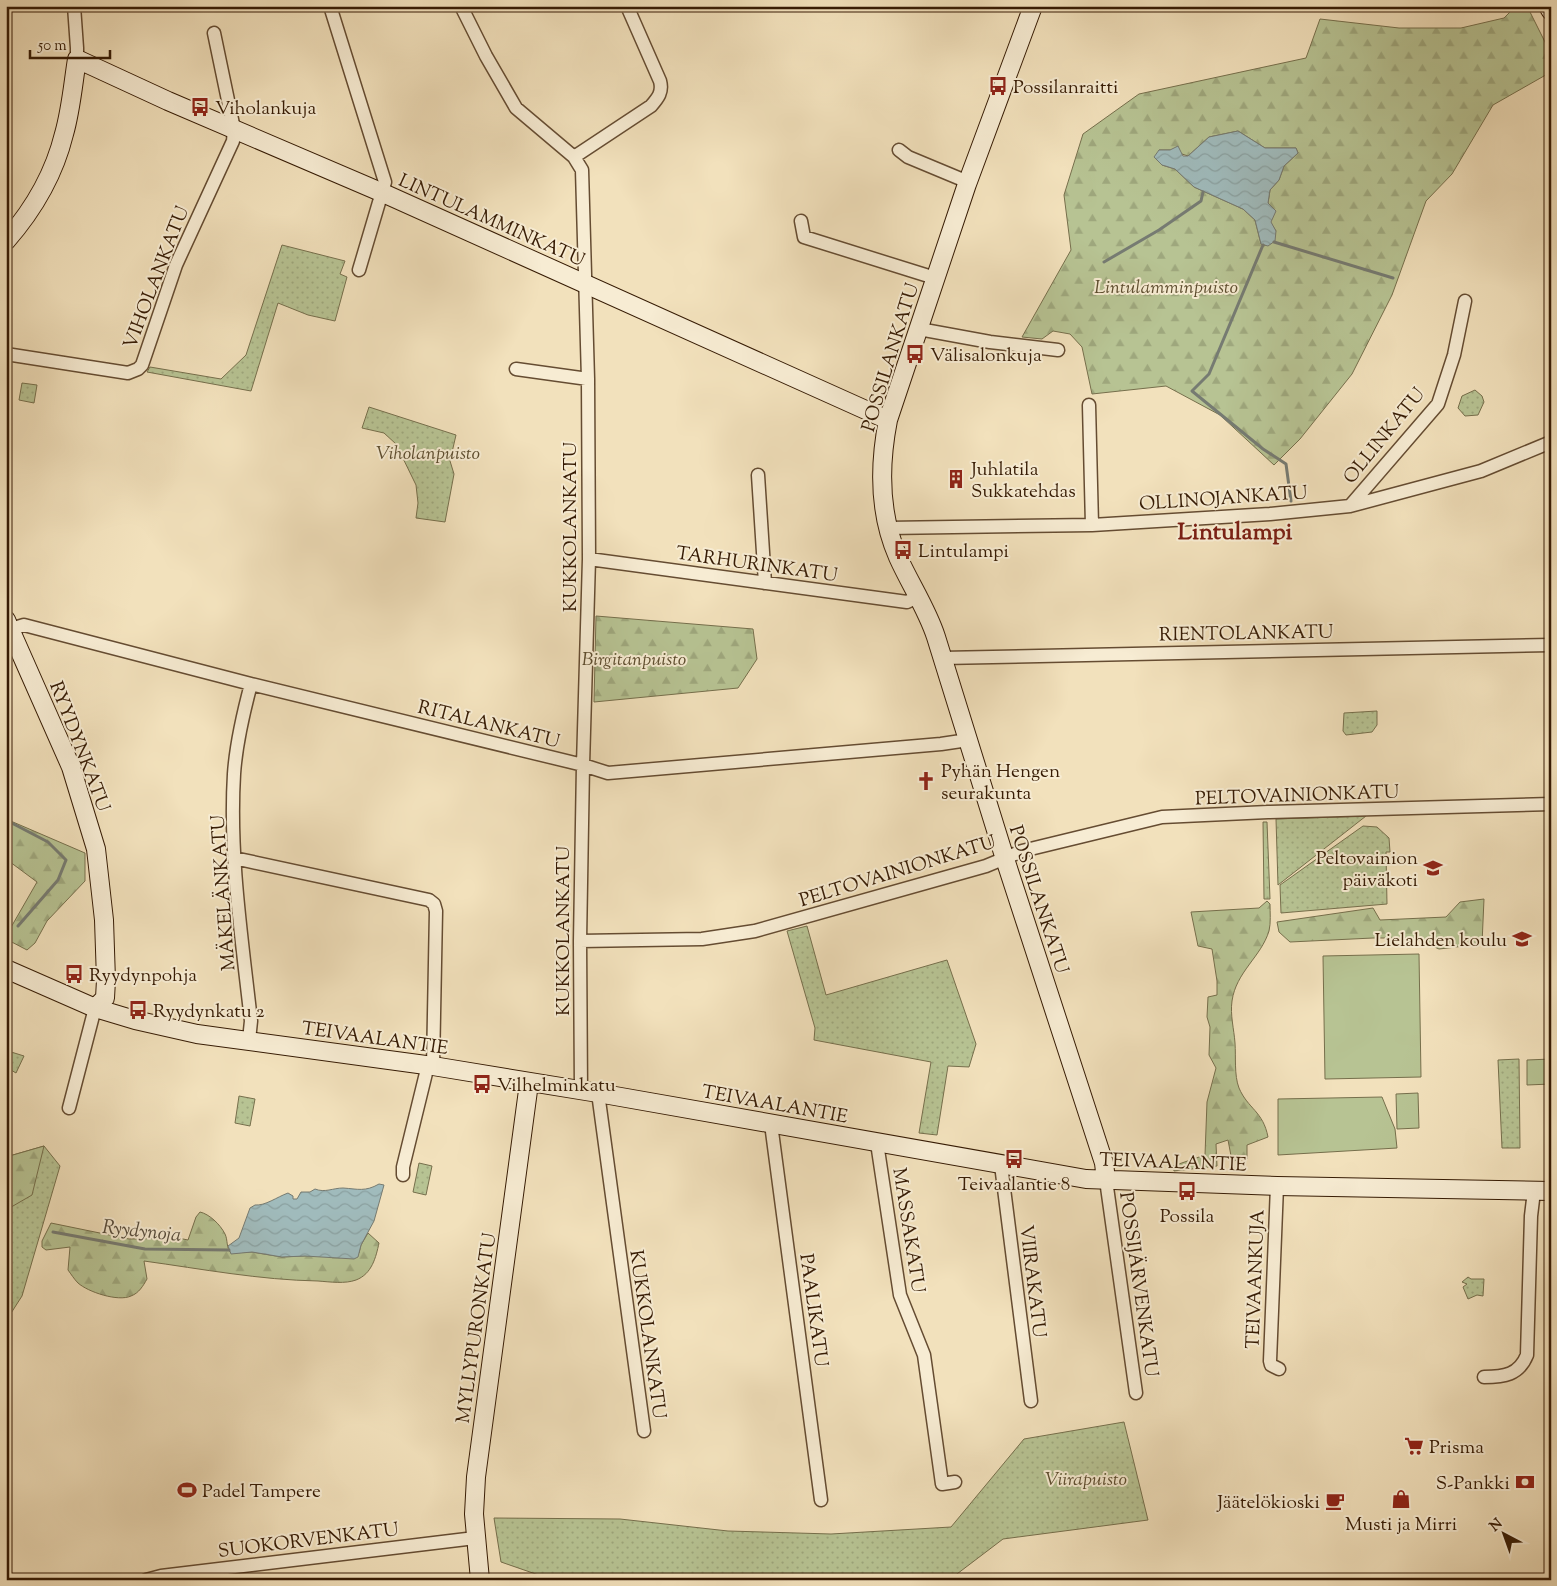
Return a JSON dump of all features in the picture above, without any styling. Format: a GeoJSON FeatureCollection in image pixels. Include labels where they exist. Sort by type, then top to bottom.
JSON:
{"type":"FeatureCollection","features":[{"type":"Feature","properties":{"kind":"street"},"geometry":{"type":"LineString","coordinates":[[6,241],[19,226],[43,191],[56,161],[65,133],[77,48],[74,6]]}},
{"type":"Feature","properties":{"kind":"street"},"geometry":{"type":"LineString","coordinates":[[330,6],[384,176],[383,193],[359,270]]}},
{"type":"Feature","properties":{"kind":"street","name":"KUKKOLANKATU"},"geometry":{"type":"LineString","coordinates":[[461,6],[486,56],[516,108],[574,157],[582,170],[588,379],[590,559],[583,764],[580,941],[590,1092],[644,1431]]}},
{"type":"Feature","properties":{"kind":"street"},"geometry":{"type":"LineString","coordinates":[[574,157],[650,106],[660,94],[660,81],[627,6]]}},
{"type":"Feature","properties":{"kind":"street","name":"POSSILANKATU"},"geometry":{"type":"LineString","coordinates":[[1033,6],[968,182],[888,420],[882,473],[884,508],[888,528],[897,554],[931,621],[1005,859],[1104,1163],[1106,1180]]}},
{"type":"Feature","properties":{"kind":"street"},"geometry":{"type":"LineString","coordinates":[[1548,6],[1551,12]]}},
{"type":"Feature","properties":{"kind":"street"},"geometry":{"type":"LineString","coordinates":[[214,33],[234,129]]}},
{"type":"Feature","properties":{"kind":"street","name":"LINTULAMMINKATU"},"geometry":{"type":"LineString","coordinates":[[76,59],[168,101],[383,193],[888,420]]}},
{"type":"Feature","properties":{"kind":"street","name":"VIHOLANKATU"},"geometry":{"type":"LineString","coordinates":[[6,354],[128,373],[138,369],[142,365],[166,292],[181,254],[233,141],[234,129]]}},
{"type":"Feature","properties":{"kind":"street"},"geometry":{"type":"LineString","coordinates":[[899,150],[908,157],[968,182]]}},
{"type":"Feature","properties":{"kind":"street"},"geometry":{"type":"LineString","coordinates":[[801,221],[804,237],[935,278]]}},
{"type":"Feature","properties":{"kind":"street","name":"OLLINKATU"},"geometry":{"type":"LineString","coordinates":[[1350,506],[1438,404],[1454,355],[1465,300]]}},
{"type":"Feature","properties":{"kind":"street"},"geometry":{"type":"LineString","coordinates":[[919,329],[990,342],[1058,350]]}},
{"type":"Feature","properties":{"kind":"street"},"geometry":{"type":"LineString","coordinates":[[516,369],[588,379]]}},
{"type":"Feature","properties":{"kind":"street"},"geometry":{"type":"LineString","coordinates":[[1089,405],[1092,525]]}},
{"type":"Feature","properties":{"kind":"street","name":"OLLINOJANKATU"},"geometry":{"type":"LineString","coordinates":[[888,528],[1092,525],[1270,514],[1350,506],[1481,471],[1551,442]]}},
{"type":"Feature","properties":{"kind":"street"},"geometry":{"type":"LineString","coordinates":[[758,475],[765,583]]}},
{"type":"Feature","properties":{"kind":"street","name":"TARHURINKATU"},"geometry":{"type":"LineString","coordinates":[[590,559],[907,602],[918,597]]}},
{"type":"Feature","properties":{"kind":"street","name":"RITALANKATU"},"geometry":{"type":"LineString","coordinates":[[9,625],[24,625],[251,684],[583,764],[608,773],[941,744],[968,740]]}},
{"type":"Feature","properties":{"kind":"street","name":"RYYDYNKATU"},"geometry":{"type":"LineString","coordinates":[[9,625],[70,767],[96,849],[104,920],[106,980],[105,998],[95,1008]]}},
{"type":"Feature","properties":{"kind":"street","name":"RIENTOLANKATU"},"geometry":{"type":"LineString","coordinates":[[942,658],[1551,645]]}},
{"type":"Feature","properties":{"kind":"street","name":"MÄKELÄNKATU"},"geometry":{"type":"LineString","coordinates":[[249,1040],[251,1021],[234,858],[234,773],[241,721],[251,684]]}},
{"type":"Feature","properties":{"kind":"street","name":"PELTOVAINIONKATU"},"geometry":{"type":"LineString","coordinates":[[580,941],[702,939],[755,931],[986,866],[1022,851],[1162,817],[1551,804]]}},
{"type":"Feature","properties":{"kind":"street"},"geometry":{"type":"LineString","coordinates":[[234,858],[428,900],[434,904],[436,918],[430,1065],[402,1167],[403,1176]]}},
{"type":"Feature","properties":{"kind":"street","name":"TEIVAALANTIE"},"geometry":{"type":"LineString","coordinates":[[6,969],[95,1008],[135,1020],[197,1034],[430,1065],[1086,1179],[1277,1186],[1542,1191]]}},
{"type":"Feature","properties":{"kind":"street"},"geometry":{"type":"LineString","coordinates":[[69,1108],[95,1008]]}},
{"type":"Feature","properties":{"kind":"street","name":"MYLLYPURONKATU"},"geometry":{"type":"LineString","coordinates":[[480,1580],[474,1514],[476,1477],[529,1083]]}},
{"type":"Feature","properties":{"kind":"street","name":"PAALIKATU"},"geometry":{"type":"LineString","coordinates":[[771,1124],[821,1500]]}},
{"type":"Feature","properties":{"kind":"street","name":"MASSAKATU"},"geometry":{"type":"LineString","coordinates":[[877,1143],[900,1295],[924,1356],[942,1484],[955,1482]]}},
{"type":"Feature","properties":{"kind":"street","name":"VIIRAKATU"},"geometry":{"type":"LineString","coordinates":[[1002,1165],[1031,1402]]}},
{"type":"Feature","properties":{"kind":"street","name":"POSSIJÄRVENKATU"},"geometry":{"type":"LineString","coordinates":[[1106,1180],[1136,1393]]}},
{"type":"Feature","properties":{"kind":"street","name":"TEIVAANKUJA"},"geometry":{"type":"LineString","coordinates":[[1277,1186],[1270,1361],[1271,1365],[1279,1369]]}},
{"type":"Feature","properties":{"kind":"street"},"geometry":{"type":"LineString","coordinates":[[1484,1377],[1500,1377],[1510,1374],[1519,1369],[1527,1355],[1532,1216],[1542,1191]]}},
{"type":"Feature","properties":{"kind":"street","name":"SUOKORVENKATU"},"geometry":{"type":"LineString","coordinates":[[146,1580],[161,1576],[475,1538]]}},
{"type":"Feature","properties":{"kind":"green space","name":"Lintulamminpuisto"},"geometry":{"type":"Polygon","coordinates":[[[1516,6],[1527,6],[1551,54],[1551,72],[1493,105],[1452,174],[1426,201],[1392,295],[1352,374],[1300,439],[1274,465],[1220,415],[1166,386],[1092,394],[1082,347],[1070,334],[1053,331],[1042,339],[1022,337],[1071,250],[1064,195],[1083,134],[1139,94],[1306,58],[1320,19],[1399,28],[1461,28],[1504,18],[1516,6]],[[1238,131],[1209,137],[1188,156],[1170,150],[1159,150],[1162,165],[1175,169],[1194,187],[1243,209],[1255,220],[1261,244],[1265,246],[1276,231],[1270,222],[1268,203],[1270,190],[1279,180],[1284,166],[1298,153],[1296,148],[1265,148],[1238,131]]]}},
{"type":"Feature","properties":{"kind":"green space"},"geometry":{"type":"Polygon","coordinates":[[[282,245],[345,261],[340,274],[347,277],[335,321],[308,315],[278,303],[251,391],[147,372],[150,367],[221,379],[246,355],[282,245]]]}},
{"type":"Feature","properties":{"kind":"green space"},"geometry":{"type":"Polygon","coordinates":[[[22,383],[37,385],[34,403],[19,400],[22,383]]]}},
{"type":"Feature","properties":{"kind":"green space"},"geometry":{"type":"Polygon","coordinates":[[[1475,390],[1482,396],[1484,402],[1478,415],[1465,416],[1458,408],[1462,396],[1475,390]]]}},
{"type":"Feature","properties":{"kind":"green space","name":"Viholanpuisto"},"geometry":{"type":"Polygon","coordinates":[[[369,407],[456,435],[450,461],[454,474],[445,522],[416,518],[418,503],[416,485],[396,444],[384,433],[362,428],[369,407]]]}},
{"type":"Feature","properties":{"kind":"green space","name":"Birgitanpuisto"},"geometry":{"type":"Polygon","coordinates":[[[596,616],[753,629],[757,659],[738,688],[594,702],[596,616]]]}},
{"type":"Feature","properties":{"kind":"green space"},"geometry":{"type":"Polygon","coordinates":[[[1377,711],[1377,725],[1372,732],[1346,735],[1343,731],[1344,713],[1377,711]]]}},
{"type":"Feature","properties":{"kind":"green space"},"geometry":{"type":"Polygon","coordinates":[[[1366,816],[1278,885],[1276,819],[1366,816]]]}},
{"type":"Feature","properties":{"kind":"green space"},"geometry":{"type":"Polygon","coordinates":[[[6,819],[85,853],[85,881],[47,921],[35,943],[27,950],[6,939],[6,936],[37,882],[6,859],[6,819]]]}},
{"type":"Feature","properties":{"kind":"green space"},"geometry":{"type":"Polygon","coordinates":[[[1263,822],[1267,822],[1270,899],[1264,899],[1263,822]]]}},
{"type":"Feature","properties":{"kind":"green space"},"geometry":{"type":"Polygon","coordinates":[[[1363,826],[1377,827],[1389,838],[1390,852],[1386,852],[1387,904],[1281,913],[1280,885],[1363,826]]]}},
{"type":"Feature","properties":{"kind":"green space"},"geometry":{"type":"Polygon","coordinates":[[[1484,899],[1482,944],[1439,949],[1414,938],[1290,942],[1279,932],[1277,922],[1373,908],[1380,920],[1446,917],[1460,902],[1484,899]]]}},
{"type":"Feature","properties":{"kind":"green space"},"geometry":{"type":"Polygon","coordinates":[[[1267,901],[1270,904],[1269,931],[1260,949],[1238,981],[1234,991],[1231,1012],[1237,1083],[1247,1101],[1263,1121],[1268,1137],[1247,1145],[1247,1159],[1232,1161],[1228,1140],[1216,1144],[1217,1166],[1174,1171],[1173,1166],[1205,1155],[1207,1102],[1216,1068],[1209,1055],[1210,1027],[1207,1017],[1208,997],[1217,995],[1217,981],[1212,949],[1198,946],[1191,912],[1259,908],[1267,901]]]}},
{"type":"Feature","properties":{"kind":"green space"},"geometry":{"type":"Polygon","coordinates":[[[807,926],[826,995],[947,960],[976,1044],[969,1067],[948,1066],[937,1135],[919,1133],[931,1062],[814,1040],[815,1028],[787,931],[807,926]]]}},
{"type":"Feature","properties":{"kind":"green space"},"geometry":{"type":"Polygon","coordinates":[[[1419,954],[1421,1077],[1325,1079],[1323,956],[1419,954]]]}},
{"type":"Feature","properties":{"kind":"green space"},"geometry":{"type":"Polygon","coordinates":[[[6,1052],[24,1056],[16,1073],[6,1067],[6,1052]]]}},
{"type":"Feature","properties":{"kind":"green space"},"geometry":{"type":"Polygon","coordinates":[[[1519,1059],[1520,1148],[1502,1148],[1498,1060],[1519,1059]]]}},
{"type":"Feature","properties":{"kind":"green space"},"geometry":{"type":"Polygon","coordinates":[[[1551,1059],[1551,1084],[1527,1085],[1527,1060],[1551,1059]]]}},
{"type":"Feature","properties":{"kind":"green space"},"geometry":{"type":"Polygon","coordinates":[[[1418,1093],[1419,1128],[1397,1129],[1396,1094],[1418,1093]]]}},
{"type":"Feature","properties":{"kind":"green space"},"geometry":{"type":"Polygon","coordinates":[[[239,1096],[255,1099],[250,1126],[235,1123],[239,1096]]]}},
{"type":"Feature","properties":{"kind":"green space"},"geometry":{"type":"Polygon","coordinates":[[[1382,1097],[1395,1129],[1397,1148],[1278,1155],[1278,1099],[1382,1097]]]}},
{"type":"Feature","properties":{"kind":"green space"},"geometry":{"type":"Polygon","coordinates":[[[44,1146],[60,1166],[22,1296],[6,1321],[6,1157],[44,1146]]]}},
{"type":"Feature","properties":{"kind":"green space"},"geometry":{"type":"Polygon","coordinates":[[[44,1146],[32,1195],[6,1210],[6,1157],[44,1146]]]}},
{"type":"Feature","properties":{"kind":"green space"},"geometry":{"type":"Polygon","coordinates":[[[419,1163],[432,1166],[426,1195],[413,1192],[419,1163]]]}},
{"type":"Feature","properties":{"kind":"green space"},"geometry":{"type":"Polygon","coordinates":[[[200,1212],[211,1217],[220,1227],[225,1234],[228,1249],[231,1253],[252,1252],[282,1257],[359,1253],[368,1233],[379,1243],[375,1259],[366,1274],[356,1280],[347,1282],[274,1279],[144,1261],[147,1279],[139,1291],[125,1298],[96,1293],[78,1283],[68,1270],[70,1247],[46,1250],[42,1247],[42,1241],[51,1223],[129,1239],[178,1238],[188,1240],[196,1217],[200,1212]]]}},
{"type":"Feature","properties":{"kind":"green space"},"geometry":{"type":"Polygon","coordinates":[[[1468,1277],[1471,1279],[1484,1279],[1483,1296],[1477,1295],[1468,1299],[1463,1287],[1467,1284],[1462,1282],[1468,1277]]]}},
{"type":"Feature","properties":{"kind":"green space","name":"Viirapuisto"},"geometry":{"type":"Polygon","coordinates":[[[1124,1422],[1148,1520],[1003,1539],[947,1580],[553,1580],[501,1562],[494,1518],[620,1519],[728,1531],[831,1534],[951,1527],[1024,1439],[1124,1422]]]}},
{"type":"Feature","properties":{"kind":"water"},"geometry":{"type":"Polygon","coordinates":[[[6,16],[11,23],[10,72],[6,95],[6,16]]]}},
{"type":"Feature","properties":{"kind":"water"},"geometry":{"type":"Polygon","coordinates":[[[1238,131],[1265,148],[1296,148],[1298,153],[1284,166],[1279,180],[1270,190],[1268,203],[1276,211],[1271,222],[1276,231],[1275,241],[1268,246],[1261,244],[1255,220],[1243,209],[1194,187],[1175,169],[1162,165],[1154,157],[1159,150],[1170,150],[1178,146],[1183,156],[1188,156],[1209,137],[1238,131]]]}},
{"type":"Feature","properties":{"kind":"water"},"geometry":{"type":"Polygon","coordinates":[[[379,1184],[384,1185],[374,1221],[361,1245],[358,1257],[354,1259],[305,1256],[282,1257],[252,1252],[231,1254],[228,1246],[239,1238],[250,1208],[255,1205],[267,1203],[288,1193],[293,1196],[293,1199],[297,1199],[301,1192],[310,1192],[315,1189],[322,1191],[343,1188],[361,1189],[379,1184]]]}},
{"type":"Feature","properties":{"kind":"waterway"},"geometry":{"type":"LineString","coordinates":[[1104,262],[1159,230],[1201,201],[1203,192]]}},
{"type":"Feature","properties":{"kind":"waterway"},"geometry":{"type":"LineString","coordinates":[[1274,242],[1393,278]]}},
{"type":"Feature","properties":{"kind":"waterway"},"geometry":{"type":"LineString","coordinates":[[1263,245],[1209,374],[1192,391],[1263,449],[1286,464],[1291,501]]}},
{"type":"Feature","properties":{"kind":"waterway","name":"Ryydynoja"},"geometry":{"type":"LineString","coordinates":[[6,820],[48,842],[66,860],[58,880],[18,926]]}},
{"type":"Feature","properties":{"kind":"waterway","name":"Ryydynoja"},"geometry":{"type":"LineString","coordinates":[[53,1232],[145,1249],[229,1250]]}},
{"type":"Feature","properties":{"kind":"place","name":"Possilanraitti"},"geometry":{"type":"Point","coordinates":[998,86]}},
{"type":"Feature","properties":{"kind":"place","name":"Viholankuja"},"geometry":{"type":"Point","coordinates":[200,107]}},
{"type":"Feature","properties":{"kind":"place","name":"Välisalonkuja"},"geometry":{"type":"Point","coordinates":[915,354]}},
{"type":"Feature","properties":{"kind":"place","name":"Juhlatila Sukkatehdas"},"geometry":{"type":"Point","coordinates":[956,479]}},
{"type":"Feature","properties":{"kind":"place","name":"Lintulampi"},"geometry":{"type":"Point","coordinates":[903,550]}},
{"type":"Feature","properties":{"kind":"place","name":"Pyhän Hengen seurakunta"},"geometry":{"type":"Point","coordinates":[926,781]}},
{"type":"Feature","properties":{"kind":"place","name":"Peltovainion päiväkoti"},"geometry":{"type":"Point","coordinates":[1433,868]}},
{"type":"Feature","properties":{"kind":"place","name":"Lielahden koulu"},"geometry":{"type":"Point","coordinates":[1522,939]}},
{"type":"Feature","properties":{"kind":"place","name":"Ryydynpohja"},"geometry":{"type":"Point","coordinates":[74,974]}},
{"type":"Feature","properties":{"kind":"place","name":"Ryydynkatu 2"},"geometry":{"type":"Point","coordinates":[138,1010]}},
{"type":"Feature","properties":{"kind":"place","name":"Vilhelminkatu"},"geometry":{"type":"Point","coordinates":[482,1084]}},
{"type":"Feature","properties":{"kind":"place","name":"Teivaalantie 8"},"geometry":{"type":"Point","coordinates":[1014,1159]}},
{"type":"Feature","properties":{"kind":"place","name":"Possila"},"geometry":{"type":"Point","coordinates":[1187,1191]}},
{"type":"Feature","properties":{"kind":"place","name":"Prisma"},"geometry":{"type":"Point","coordinates":[1414,1446]}},
{"type":"Feature","properties":{"kind":"place","name":"S-Pankki"},"geometry":{"type":"Point","coordinates":[1525,1482]}},
{"type":"Feature","properties":{"kind":"place","name":"Padel Tampere"},"geometry":{"type":"Point","coordinates":[187,1490]}},
{"type":"Feature","properties":{"kind":"place","name":"Musti ja Mirri"},"geometry":{"type":"Point","coordinates":[1401,1499]}},
{"type":"Feature","properties":{"kind":"place","name":"Jäätelökioski"},"geometry":{"type":"Point","coordinates":[1335,1501]}},
{"type":"Feature","properties":{"kind":"district","name":"Lintulampi"},"geometry":{"type":"Point","coordinates":[1235,531]}}]}
